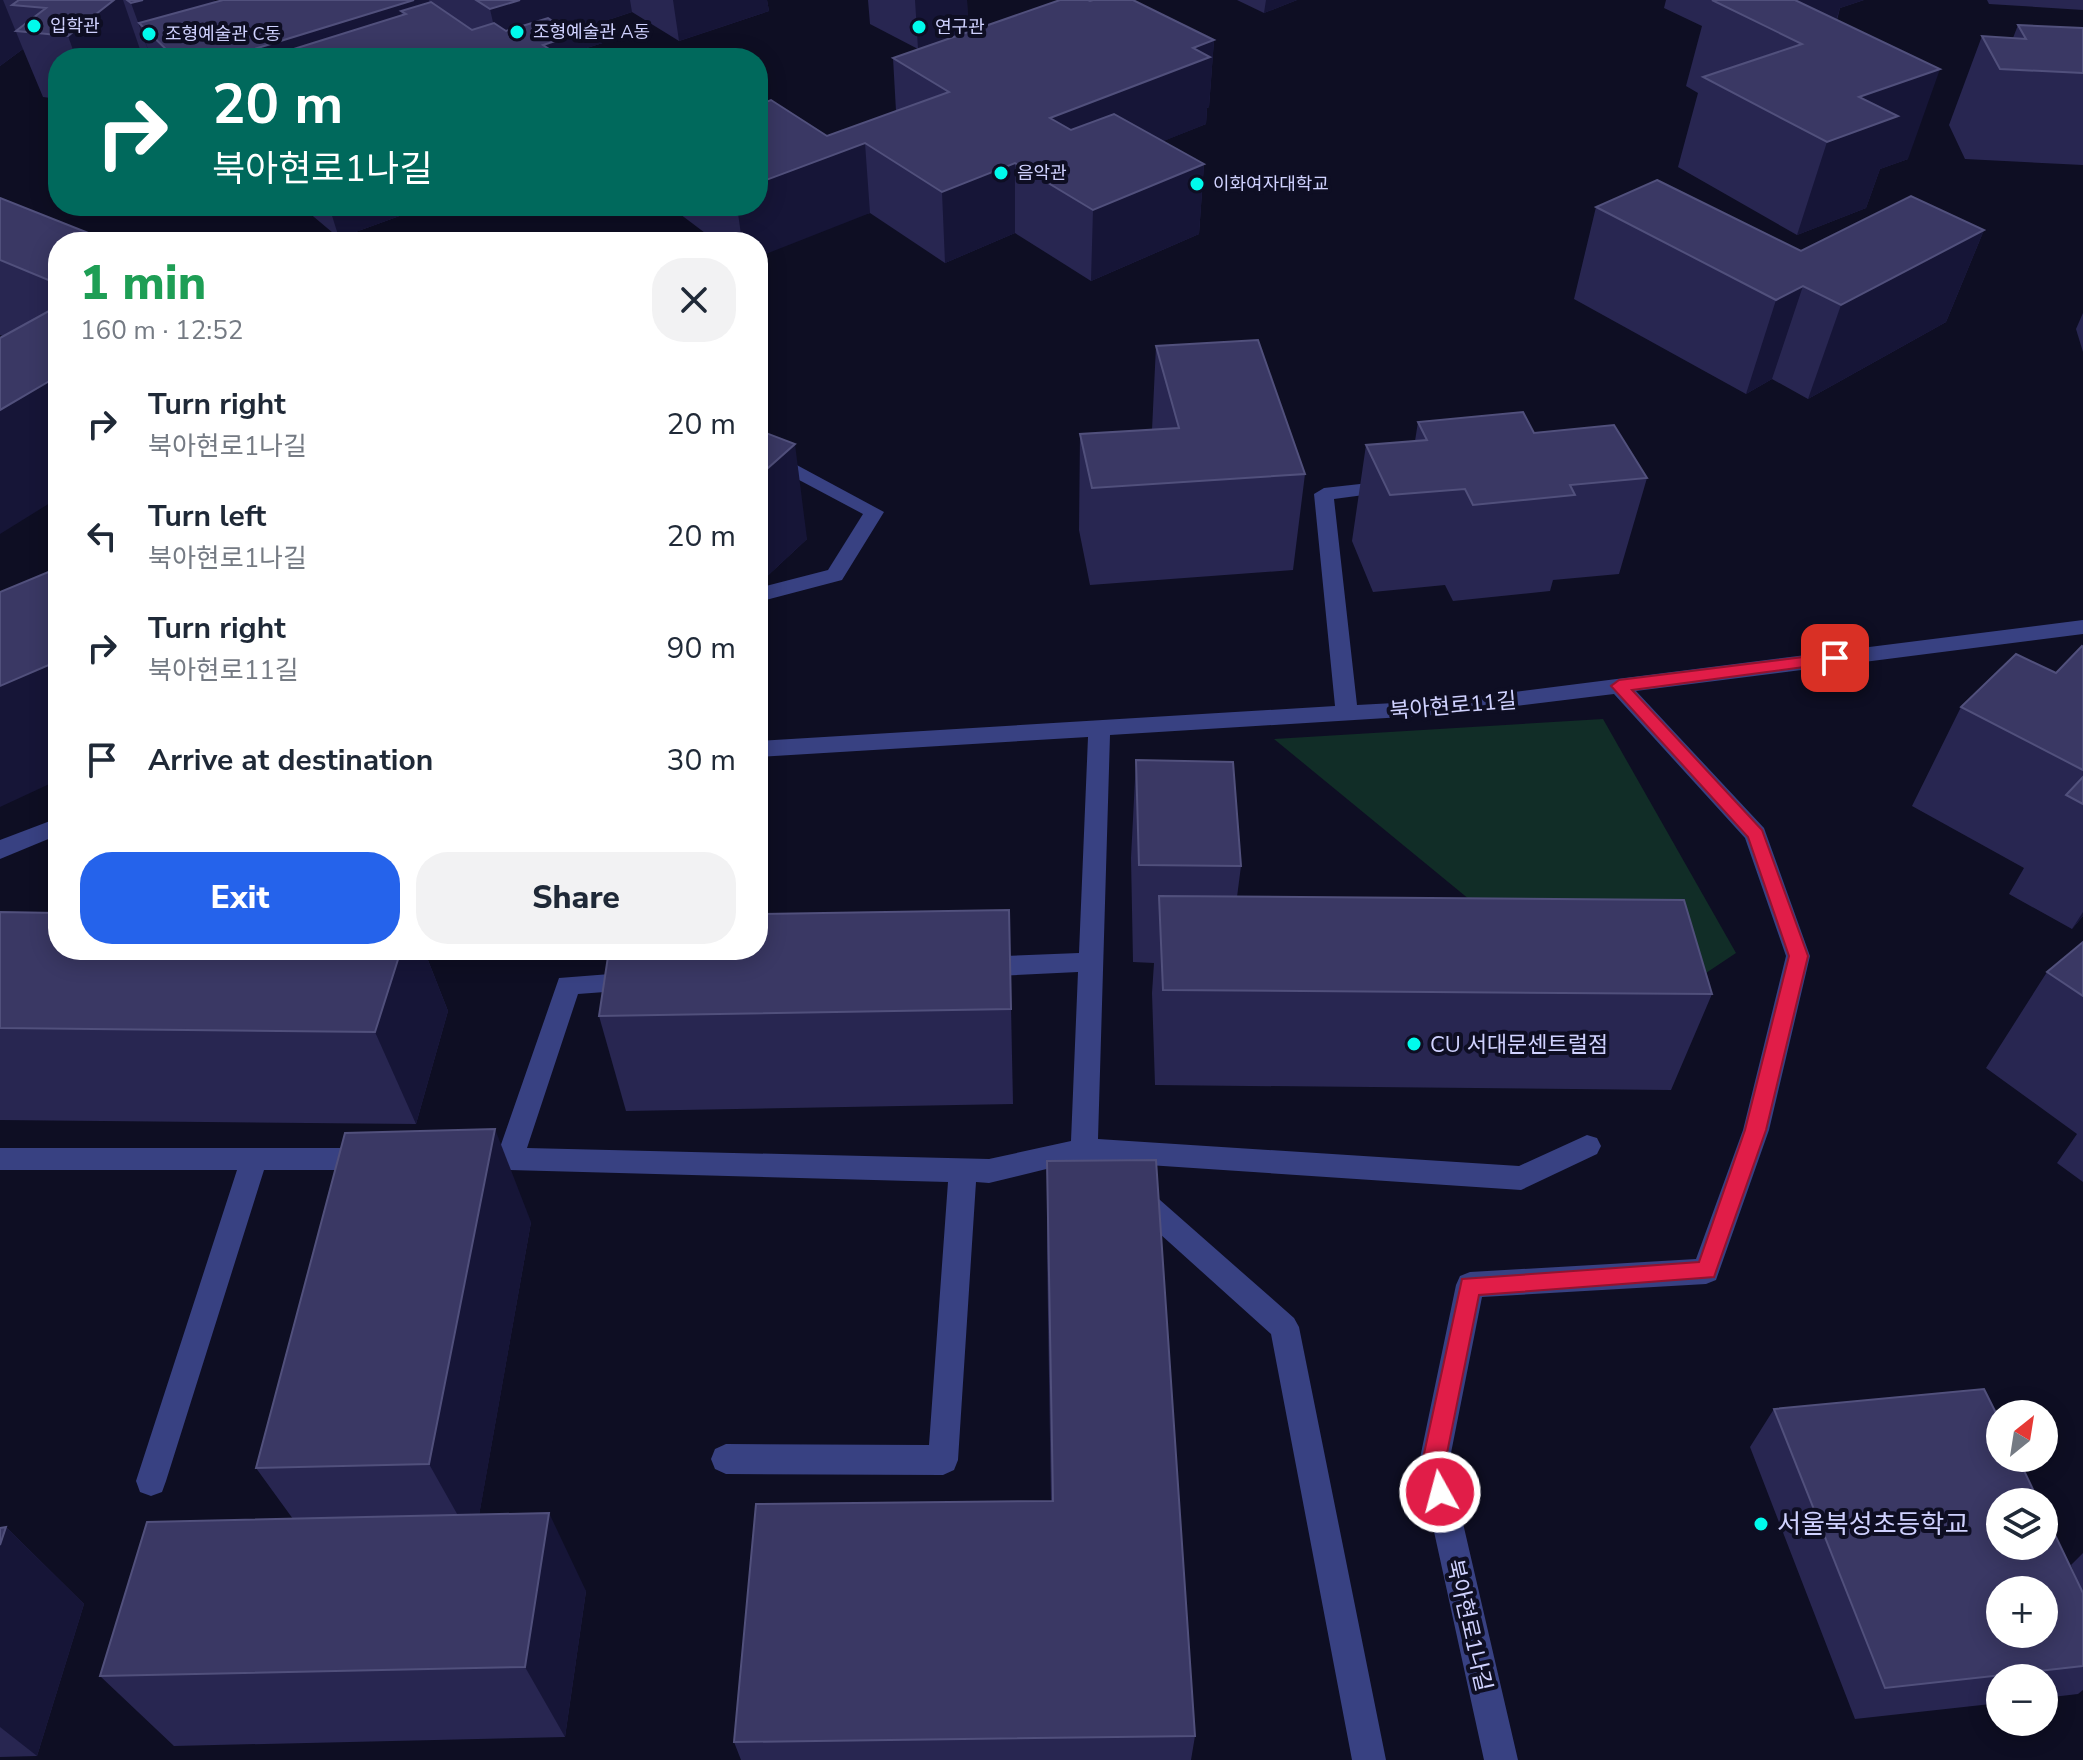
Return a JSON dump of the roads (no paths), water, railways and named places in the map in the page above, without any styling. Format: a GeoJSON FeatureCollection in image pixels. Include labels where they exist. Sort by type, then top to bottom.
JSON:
{"type":"FeatureCollection","features":[{"type":"Feature","properties":{"kind":"street"},"geometry":{"type":"LineString","coordinates":[[768,455],[874,512],[835,575],[768,592]]}},
{"type":"Feature","properties":{"kind":"street"},"geometry":{"type":"LineString","coordinates":[[1347,714],[1324,494],[1387,487]]}},
{"type":"Feature","properties":{"kind":"street","name":"북아현로11길"},"geometry":{"type":"LineString","coordinates":[[820,745],[1451,707],[2083,627]]}},
{"type":"Feature","properties":{"kind":"street","name":"북아현로1나길"},"geometry":{"type":"LineString","coordinates":[[1501,1760],[1434,1463],[1470,1285],[1706,1271],[1756,1130],[1798,956],[1756,834],[1619,686]]}},
{"type":"Feature","properties":{"kind":"street"},"geometry":{"type":"LineString","coordinates":[[1084,1149],[1099,728]]}},
{"type":"Feature","properties":{"kind":"street"},"geometry":{"type":"LineString","coordinates":[[768,741],[820,745]]}},
{"type":"Feature","properties":{"kind":"street"},"geometry":{"type":"LineString","coordinates":[[768,748],[820,745]]}},
{"type":"Feature","properties":{"kind":"street"},"geometry":{"type":"LineString","coordinates":[[0,850],[48,830]]}},
{"type":"Feature","properties":{"kind":"street"},"geometry":{"type":"LineString","coordinates":[[951,968],[1090,962]]}},
{"type":"Feature","properties":{"kind":"street"},"geometry":{"type":"LineString","coordinates":[[510,1159],[568,985],[659,981]]}},
{"type":"Feature","properties":{"kind":"street"},"geometry":{"type":"LineString","coordinates":[[481,1159],[989,1171],[1084,1149],[1521,1178],[1587,1146]]}},
{"type":"Feature","properties":{"kind":"street"},"geometry":{"type":"LineString","coordinates":[[1084,1149],[1284,1327],[1369,1760]]}},
{"type":"Feature","properties":{"kind":"street"},"geometry":{"type":"LineString","coordinates":[[0,1159],[391,1159]]}},
{"type":"Feature","properties":{"kind":"street"},"geometry":{"type":"LineString","coordinates":[[151,1481],[254,1159]]}},
{"type":"Feature","properties":{"kind":"street"},"geometry":{"type":"LineString","coordinates":[[726,1459],[943,1460],[963,1170]]}},
{"type":"Feature","properties":{"kind":"place","name":"입학관"},"geometry":{"type":"Point","coordinates":[34,26]}},
{"type":"Feature","properties":{"kind":"place","name":"연구관"},"geometry":{"type":"Point","coordinates":[919,27]}},
{"type":"Feature","properties":{"kind":"place","name":"조형예술관 A동"},"geometry":{"type":"Point","coordinates":[517,32]}},
{"type":"Feature","properties":{"kind":"place","name":"조형예술관 C동"},"geometry":{"type":"Point","coordinates":[149,34]}},
{"type":"Feature","properties":{"kind":"place","name":"음악관"},"geometry":{"type":"Point","coordinates":[1001,173]}},
{"type":"Feature","properties":{"kind":"place","name":"이화여자대학교"},"geometry":{"type":"Point","coordinates":[1197,184]}},
{"type":"Feature","properties":{"kind":"place","name":"CU 서대문센트럴점"},"geometry":{"type":"Point","coordinates":[1414,1044]}},
{"type":"Feature","properties":{"kind":"place","name":"서울북성초등학교"},"geometry":{"type":"Point","coordinates":[1761,1524]}}]}
